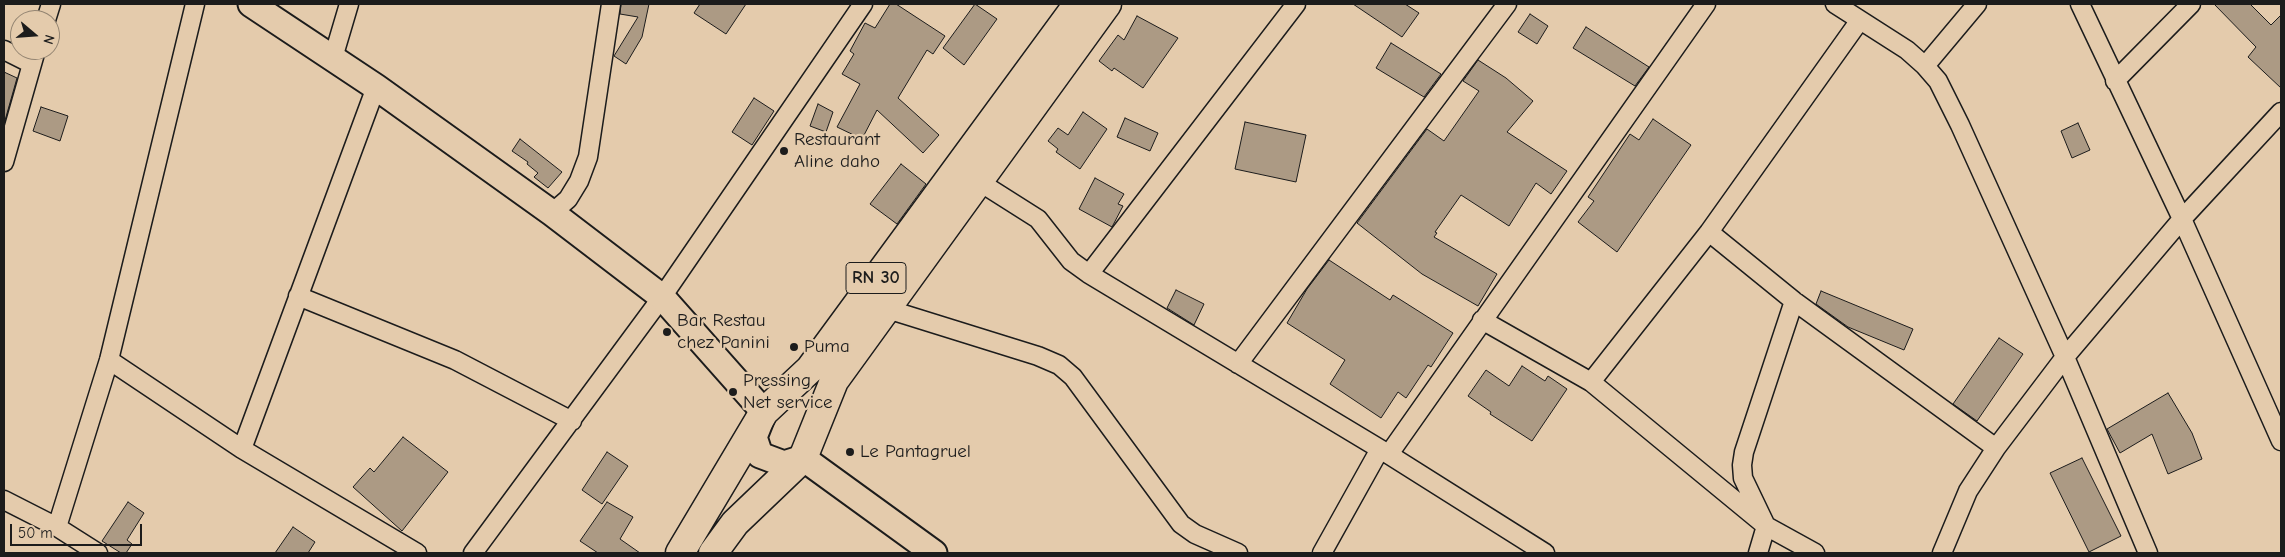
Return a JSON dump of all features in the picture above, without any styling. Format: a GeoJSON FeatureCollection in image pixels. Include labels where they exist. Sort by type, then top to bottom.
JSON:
{"type":"FeatureCollection","features":[{"type":"Feature","properties":{"kind":"main road","name":"RN 30"},"geometry":{"type":"LineString","coordinates":[[680,553],[764,412],[810,369],[1078,4]]}},
{"type":"Feature","properties":{"kind":"main road","name":"RN 30"},"geometry":{"type":"LineString","coordinates":[[713,553],[735,523],[803,458],[834,381],[1107,4]]}},
{"type":"Feature","properties":{"kind":"street"},"geometry":{"type":"LineString","coordinates":[[57,527],[109,360],[195,4]]}},
{"type":"Feature","properties":{"kind":"street"},"geometry":{"type":"LineString","coordinates":[[251,4],[376,87],[552,213],[662,297],[764,412],[754,437],[760,455],[784,464],[803,458],[934,553]]}},
{"type":"Feature","properties":{"kind":"street"},"geometry":{"type":"LineString","coordinates":[[332,58],[349,4]]}},
{"type":"Feature","properties":{"kind":"street"},"geometry":{"type":"LineString","coordinates":[[552,213],[568,199],[579,181],[588,157],[611,4]]}},
{"type":"Feature","properties":{"kind":"street"},"geometry":{"type":"LineString","coordinates":[[473,553],[662,297],[863,4]]}},
{"type":"Feature","properties":{"kind":"street"},"geometry":{"type":"LineString","coordinates":[[1089,274],[1296,4]]}},
{"type":"Feature","properties":{"kind":"street"},"geometry":{"type":"LineString","coordinates":[[1238,364],[1507,4]]}},
{"type":"Feature","properties":{"kind":"street"},"geometry":{"type":"LineString","coordinates":[[1322,553],[1385,452],[1482,320],[1706,4]]}},
{"type":"Feature","properties":{"kind":"street"},"geometry":{"type":"LineString","coordinates":[[1836,4],[1907,50],[1938,81],[1960,124],[2066,358],[2148,553]]}},
{"type":"Feature","properties":{"kind":"street"},"geometry":{"type":"LineString","coordinates":[[1925,66],[1977,4]]}},
{"type":"Feature","properties":{"kind":"street"},"geometry":{"type":"LineString","coordinates":[[2080,4],[2182,219],[2281,441]]}},
{"type":"Feature","properties":{"kind":"street"},"geometry":{"type":"LineString","coordinates":[[2115,81],[2191,4]]}},
{"type":"Feature","properties":{"kind":"street"},"geometry":{"type":"LineString","coordinates":[[1591,382],[1709,232],[1860,20]]}},
{"type":"Feature","properties":{"kind":"street"},"geometry":{"type":"LineString","coordinates":[[4,162],[33,60]]}},
{"type":"Feature","properties":{"kind":"street"},"geometry":{"type":"LineString","coordinates":[[242,449],[376,87]]}},
{"type":"Feature","properties":{"kind":"street"},"geometry":{"type":"LineString","coordinates":[[1942,553],[1968,491],[1996,448],[2066,358],[2182,219],[2281,112]]}},
{"type":"Feature","properties":{"kind":"street"},"geometry":{"type":"LineString","coordinates":[[978,182],[1038,219],[1071,261],[1089,274],[1385,452],[1545,553]]}},
{"type":"Feature","properties":{"kind":"street"},"geometry":{"type":"LineString","coordinates":[[1709,232],[1794,301],[1996,448]]}},
{"type":"Feature","properties":{"kind":"street"},"geometry":{"type":"LineString","coordinates":[[298,296],[455,360],[572,421]]}},
{"type":"Feature","properties":{"kind":"street"},"geometry":{"type":"LineString","coordinates":[[1758,553],[1766,526],[1744,478],[1742,465],[1744,452],[1794,301]]}},
{"type":"Feature","properties":{"kind":"street"},"geometry":{"type":"LineString","coordinates":[[886,309],[1038,356],[1059,365],[1072,377],[1181,524],[1195,534],[1238,553]]}},
{"type":"Feature","properties":{"kind":"street"},"geometry":{"type":"LineString","coordinates":[[1482,320],[1591,382],[1766,526],[1815,553]]}},
{"type":"Feature","properties":{"kind":"street"},"geometry":{"type":"LineString","coordinates":[[109,360],[242,449],[417,553]]}},
{"type":"Feature","properties":{"kind":"street"},"geometry":{"type":"LineString","coordinates":[[4,500],[57,527],[98,553]]}},
{"type":"Feature","properties":{"kind":"building"},"geometry":{"type":"Polygon","coordinates":[[[621,4],[649,4],[642,37],[626,64],[614,56],[638,17],[620,14],[621,4]]]}},
{"type":"Feature","properties":{"kind":"building"},"geometry":{"type":"Polygon","coordinates":[[[700,4],[746,4],[726,34],[694,13],[700,4]]]}},
{"type":"Feature","properties":{"kind":"building"},"geometry":{"type":"Polygon","coordinates":[[[890,4],[896,4],[945,36],[933,54],[927,50],[898,98],[939,135],[923,153],[877,110],[862,139],[837,127],[860,84],[842,74],[854,54],[850,51],[865,23],[875,28],[890,4]]]}},
{"type":"Feature","properties":{"kind":"building"},"geometry":{"type":"Polygon","coordinates":[[[975,4],[997,19],[964,65],[943,48],[975,4]]]}},
{"type":"Feature","properties":{"kind":"building"},"geometry":{"type":"Polygon","coordinates":[[[1353,4],[1405,4],[1419,13],[1402,37],[1353,4]]]}},
{"type":"Feature","properties":{"kind":"building"},"geometry":{"type":"Polygon","coordinates":[[[2214,4],[2250,4],[2271,25],[2281,15],[2281,88],[2248,57],[2256,47],[2214,4]]]}},
{"type":"Feature","properties":{"kind":"building"},"geometry":{"type":"Polygon","coordinates":[[[1530,14],[1548,26],[1537,44],[1518,32],[1530,14]]]}},
{"type":"Feature","properties":{"kind":"building"},"geometry":{"type":"Polygon","coordinates":[[[1137,16],[1178,38],[1143,88],[1114,68],[1112,71],[1099,61],[1118,35],[1124,40],[1137,16]]]}},
{"type":"Feature","properties":{"kind":"building"},"geometry":{"type":"Polygon","coordinates":[[[1586,27],[1649,67],[1635,86],[1573,48],[1586,27]]]}},
{"type":"Feature","properties":{"kind":"building"},"geometry":{"type":"Polygon","coordinates":[[[1391,43],[1441,74],[1424,97],[1376,68],[1391,43]]]}},
{"type":"Feature","properties":{"kind":"building"},"geometry":{"type":"Polygon","coordinates":[[[1478,60],[1506,78],[1533,101],[1507,132],[1567,171],[1551,194],[1536,183],[1509,226],[1461,195],[1435,232],[1437,233],[1434,237],[1497,274],[1478,306],[1422,274],[1357,223],[1427,129],[1444,141],[1479,91],[1463,81],[1478,60]]]}},
{"type":"Feature","properties":{"kind":"building"},"geometry":{"type":"Polygon","coordinates":[[[4,72],[17,78],[4,124],[4,72]]]}},
{"type":"Feature","properties":{"kind":"building"},"geometry":{"type":"Polygon","coordinates":[[[754,98],[774,111],[752,145],[732,132],[754,98]]]}},
{"type":"Feature","properties":{"kind":"building"},"geometry":{"type":"Polygon","coordinates":[[[818,104],[833,112],[826,132],[810,126],[818,104]]]}},
{"type":"Feature","properties":{"kind":"building"},"geometry":{"type":"Polygon","coordinates":[[[41,107],[68,116],[60,141],[33,131],[41,107]]]}},
{"type":"Feature","properties":{"kind":"building"},"geometry":{"type":"Polygon","coordinates":[[[1083,112],[1107,129],[1080,169],[1056,152],[1058,149],[1048,141],[1058,128],[1068,135],[1083,112]]]}},
{"type":"Feature","properties":{"kind":"building"},"geometry":{"type":"Polygon","coordinates":[[[1125,118],[1158,133],[1150,151],[1117,137],[1125,118]]]}},
{"type":"Feature","properties":{"kind":"building"},"geometry":{"type":"Polygon","coordinates":[[[1653,119],[1691,145],[1617,252],[1578,222],[1594,201],[1588,197],[1630,134],[1639,140],[1653,119]]]}},
{"type":"Feature","properties":{"kind":"building"},"geometry":{"type":"Polygon","coordinates":[[[1245,122],[1306,135],[1296,182],[1235,169],[1245,122]]]}},
{"type":"Feature","properties":{"kind":"building"},"geometry":{"type":"Polygon","coordinates":[[[2078,123],[2090,150],[2072,158],[2061,131],[2078,123]]]}},
{"type":"Feature","properties":{"kind":"building"},"geometry":{"type":"Polygon","coordinates":[[[520,139],[562,172],[548,188],[534,177],[538,173],[527,164],[528,162],[512,151],[520,139]]]}},
{"type":"Feature","properties":{"kind":"building"},"geometry":{"type":"Polygon","coordinates":[[[901,164],[926,184],[897,224],[870,204],[901,164]]]}},
{"type":"Feature","properties":{"kind":"building"},"geometry":{"type":"Polygon","coordinates":[[[1095,178],[1124,194],[1118,204],[1123,206],[1112,227],[1079,209],[1095,178]]]}},
{"type":"Feature","properties":{"kind":"building"},"geometry":{"type":"Polygon","coordinates":[[[1329,260],[1390,300],[1393,295],[1453,333],[1431,367],[1428,365],[1406,398],[1398,392],[1381,418],[1330,384],[1345,360],[1287,323],[1307,289],[1329,260]]]}},
{"type":"Feature","properties":{"kind":"building"},"geometry":{"type":"Polygon","coordinates":[[[1176,290],[1204,304],[1194,325],[1167,308],[1176,290]]]}},
{"type":"Feature","properties":{"kind":"building"},"geometry":{"type":"Polygon","coordinates":[[[1821,291],[1913,329],[1904,350],[1848,327],[1816,304],[1821,291]]]}},
{"type":"Feature","properties":{"kind":"building"},"geometry":{"type":"Polygon","coordinates":[[[1999,338],[2023,354],[1977,421],[1953,404],[1999,338]]]}},
{"type":"Feature","properties":{"kind":"building"},"geometry":{"type":"Polygon","coordinates":[[[1522,366],[1545,381],[1548,376],[1567,389],[1532,441],[1490,414],[1491,412],[1468,396],[1486,370],[1509,386],[1522,366]]]}},
{"type":"Feature","properties":{"kind":"building"},"geometry":{"type":"Polygon","coordinates":[[[2168,393],[2192,433],[2202,459],[2168,474],[2152,434],[2120,453],[2107,429],[2168,393]]]}},
{"type":"Feature","properties":{"kind":"building"},"geometry":{"type":"Polygon","coordinates":[[[403,437],[448,472],[402,531],[353,487],[370,468],[374,472],[403,437]]]}},
{"type":"Feature","properties":{"kind":"building"},"geometry":{"type":"Polygon","coordinates":[[[607,452],[628,466],[602,504],[582,490],[607,452]]]}},
{"type":"Feature","properties":{"kind":"building"},"geometry":{"type":"Polygon","coordinates":[[[2082,458],[2121,536],[2089,552],[2050,473],[2082,458]]]}},
{"type":"Feature","properties":{"kind":"building"},"geometry":{"type":"Polygon","coordinates":[[[128,502],[144,513],[127,540],[132,544],[126,553],[121,553],[102,541],[128,502]]]}},
{"type":"Feature","properties":{"kind":"building"},"geometry":{"type":"Polygon","coordinates":[[[607,502],[633,517],[620,539],[640,553],[598,553],[580,541],[607,502]]]}},
{"type":"Feature","properties":{"kind":"building"},"geometry":{"type":"Polygon","coordinates":[[[293,527],[315,542],[308,553],[275,553],[293,527]]]}},
{"type":"Feature","properties":{"kind":"place","name":"Restaurant Aline daho"},"geometry":{"type":"Point","coordinates":[784,151]}},
{"type":"Feature","properties":{"kind":"place","name":"Bar Restau chez Panini"},"geometry":{"type":"Point","coordinates":[667,332]}},
{"type":"Feature","properties":{"kind":"place","name":"Puma"},"geometry":{"type":"Point","coordinates":[794,347]}},
{"type":"Feature","properties":{"kind":"place","name":"Pressing Net service"},"geometry":{"type":"Point","coordinates":[733,392]}},
{"type":"Feature","properties":{"kind":"place","name":"Le Pantagruel"},"geometry":{"type":"Point","coordinates":[850,452]}}]}
